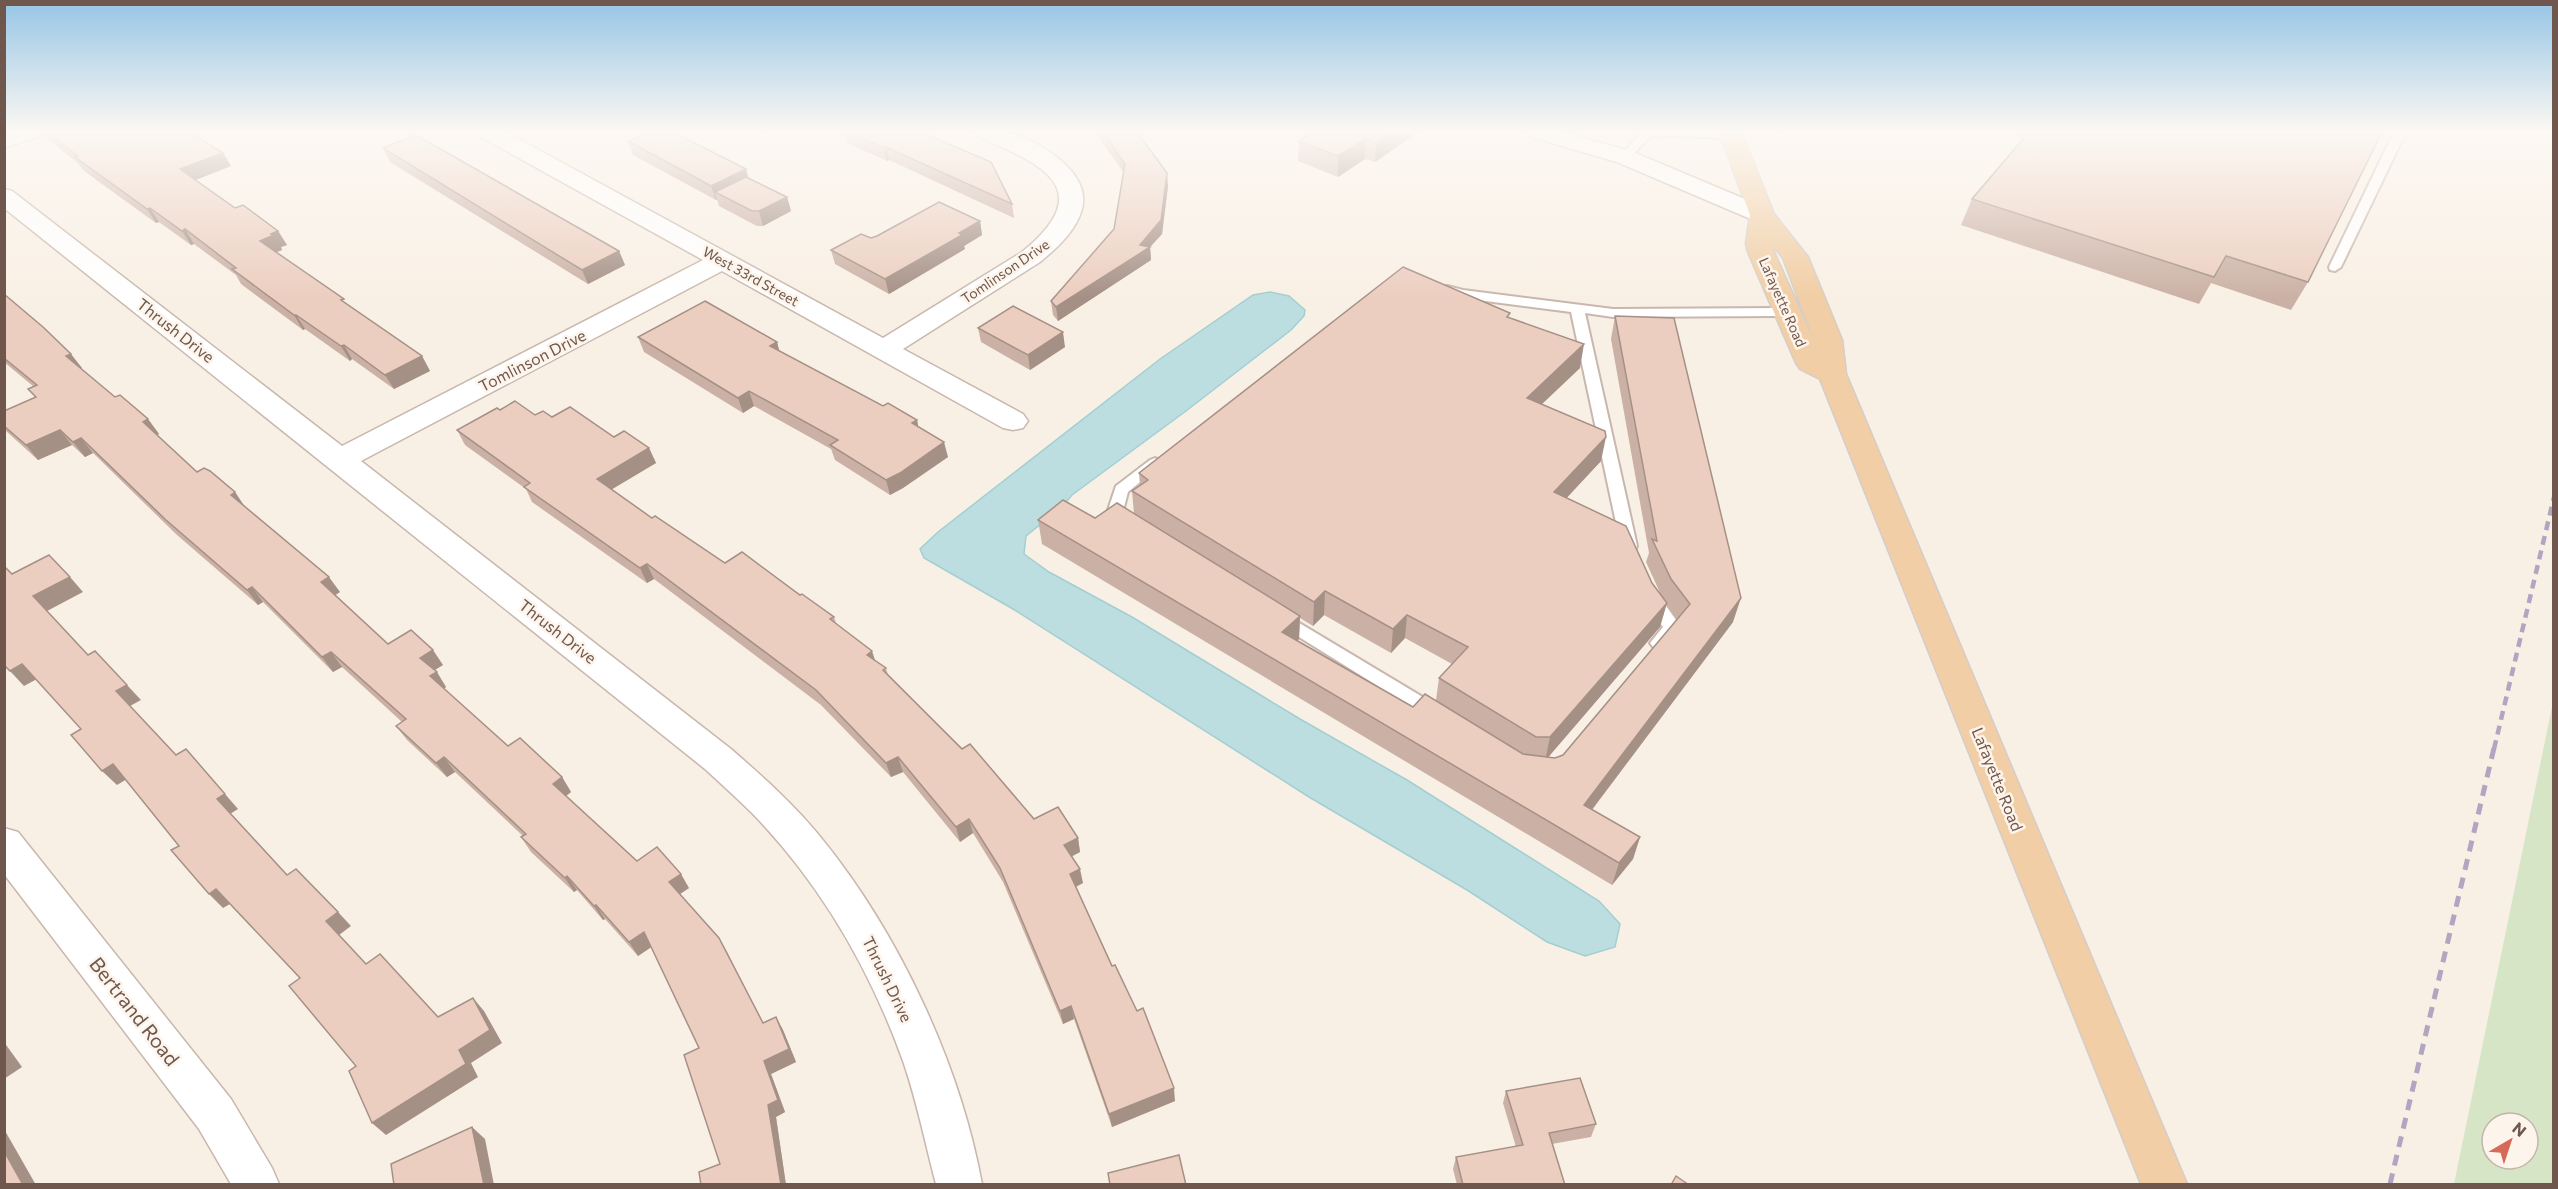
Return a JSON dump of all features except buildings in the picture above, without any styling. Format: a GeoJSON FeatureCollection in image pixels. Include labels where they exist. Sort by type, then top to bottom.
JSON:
{"type":"FeatureCollection","features":[{"type":"Feature","properties":{"kind":"main road","name":"Lafayette Road"},"geometry":{"type":"LineString","coordinates":[[1752,187],[1762,215],[1795,257],[1828,340],[1832,374],[2164,1185]]}},
{"type":"Feature","properties":{"kind":"main road","name":"Lafayette Road"},"geometry":{"type":"LineString","coordinates":[[1762,215],[1761,252],[1786,312],[1810,363],[1832,374]]}},
{"type":"Feature","properties":{"kind":"street","name":"West 33rd Street"},"geometry":{"type":"LineString","coordinates":[[590,187],[1013,421]]}},
{"type":"Feature","properties":{"kind":"street","name":"Tomlinson Drive"},"geometry":{"type":"LineString","coordinates":[[884,350],[1031,257],[1050,242],[1064,225],[1072,197],[1068,187]]}},
{"type":"Feature","properties":{"kind":"street"},"geometry":{"type":"LineString","coordinates":[[1698,187],[1762,215]]}},
{"type":"Feature","properties":{"kind":"street","name":"Thrush Drive"},"geometry":{"type":"LineString","coordinates":[[4,196],[341,459],[718,759],[785,820],[853,910],[886,972],[921,1050],[943,1116],[959,1185]]}},
{"type":"Feature","properties":{"kind":"street","name":"Tomlinson Drive"},"geometry":{"type":"LineString","coordinates":[[341,459],[723,260]]}},
{"type":"Feature","properties":{"kind":"street","name":"Bertrand Road"},"geometry":{"type":"LineString","coordinates":[[4,844],[215,1114],[256,1185]]}},
{"type":"Feature","properties":{"kind":"lane"},"geometry":{"type":"LineString","coordinates":[[2336,267],[2374,187]]}},
{"type":"Feature","properties":{"kind":"lane"},"geometry":{"type":"LineString","coordinates":[[1429,286],[1462,294],[1613,313],[1786,312]]}},
{"type":"Feature","properties":{"kind":"lane"},"geometry":{"type":"LineString","coordinates":[[1577,309],[1634,559]]}},
{"type":"Feature","properties":{"kind":"lane"},"geometry":{"type":"LineString","coordinates":[[1141,530],[1115,513],[1121,490],[1167,453]]}},
{"type":"Feature","properties":{"kind":"lane"},"geometry":{"type":"LineString","coordinates":[[1646,587],[1655,606],[1672,627],[1651,653]]}},
{"type":"Feature","properties":{"kind":"lane"},"geometry":{"type":"LineString","coordinates":[[1268,610],[1447,721]]}},
{"type":"Feature","properties":{"kind":"green space"},"geometry":{"type":"Polygon","coordinates":[[[2553,702],[2553,1184],[2454,1184],[2553,702]]]}},
{"type":"Feature","properties":{"kind":"water"},"geometry":{"type":"Polygon","coordinates":[[[1270,292],[1289,296],[1305,310],[1304,316],[1291,330],[1072,495],[1062,507],[1026,536],[1024,554],[1049,572],[1132,617],[1300,719],[1407,780],[1599,901],[1620,924],[1615,947],[1585,956],[1547,942],[1467,890],[1309,797],[1013,609],[924,558],[920,549],[938,532],[1160,359],[1253,295],[1270,292]]]}},
{"type":"Feature","properties":{"kind":"railway"},"geometry":{"type":"LineString","coordinates":[[2494,749],[2554,497]]}},
{"type":"Feature","properties":{"kind":"railway"},"geometry":{"type":"LineString","coordinates":[[2390,1184],[2494,748]]}}]}
